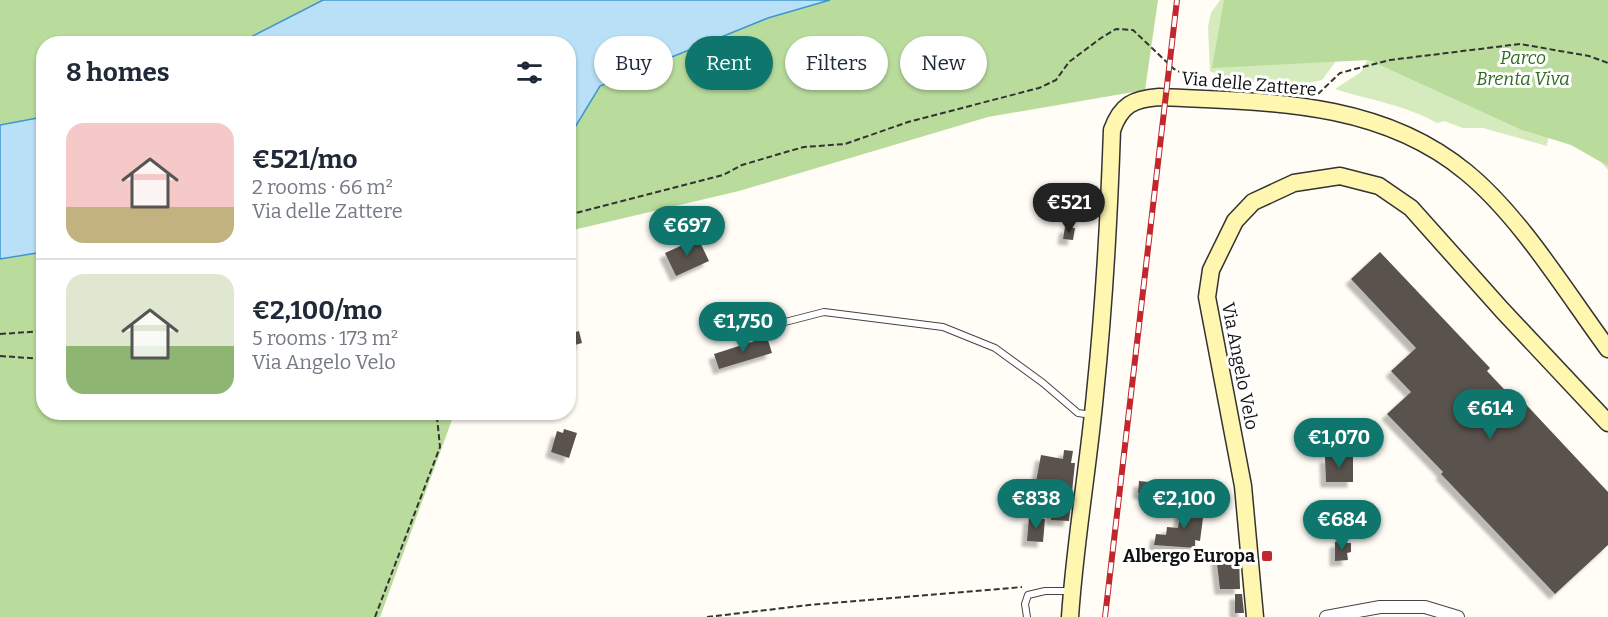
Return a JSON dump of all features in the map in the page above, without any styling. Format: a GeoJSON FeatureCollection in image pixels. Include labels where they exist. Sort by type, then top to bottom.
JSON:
{"type":"FeatureCollection","features":[{"type":"Feature","properties":{"kind":"street","name":"Via delle Zattere"},"geometry":{"type":"LineString","coordinates":[[1071,617],[1104,296],[1112,130],[1118,113],[1128,105],[1147,98],[1305,106],[1367,118],[1394,129],[1440,153],[1467,172],[1492,196],[1523,233],[1608,349]]}},
{"type":"Feature","properties":{"kind":"street","name":"Via Angelo Velo"},"geometry":{"type":"LineString","coordinates":[[1256,617],[1244,486],[1207,297],[1211,270],[1235,221],[1252,202],[1294,183],[1340,176],[1379,186],[1411,208],[1502,310],[1608,423]]}},
{"type":"Feature","properties":{"kind":"street"},"geometry":{"type":"LineString","coordinates":[[1326,617],[1380,608],[1425,608],[1458,617]]}},
{"type":"Feature","properties":{"kind":"lane"},"geometry":{"type":"LineString","coordinates":[[785,322],[824,312],[943,327],[995,348],[1043,382],[1078,413],[1093,415]]}},
{"type":"Feature","properties":{"kind":"lane"},"geometry":{"type":"LineString","coordinates":[[1027,617],[1025,604],[1029,595],[1045,591],[1072,591]]}},
{"type":"Feature","properties":{"kind":"path"},"geometry":{"type":"LineString","coordinates":[[576,213],[723,175],[742,165],[804,147],[845,144],[908,122],[1039,88],[1056,80],[1069,62],[1116,29],[1133,30],[1174,69],[1200,82],[1213,85],[1220,100]]}},
{"type":"Feature","properties":{"kind":"path"},"geometry":{"type":"LineString","coordinates":[[1305,106],[1340,73],[1390,60],[1520,44],[1588,56],[1608,63]]}},
{"type":"Feature","properties":{"kind":"path"},"geometry":{"type":"LineString","coordinates":[[0,334],[36,332]]}},
{"type":"Feature","properties":{"kind":"path"},"geometry":{"type":"LineString","coordinates":[[0,356],[36,359]]}},
{"type":"Feature","properties":{"kind":"path"},"geometry":{"type":"LineString","coordinates":[[375,617],[440,447],[437,420]]}},
{"type":"Feature","properties":{"kind":"path"},"geometry":{"type":"LineString","coordinates":[[707,617],[809,605],[1030,586],[1045,591]]}},
{"type":"Feature","properties":{"kind":"green space"},"geometry":{"type":"Polygon","coordinates":[[[0,0],[1158,0],[1145,90],[988,117],[739,191],[576,229],[576,36],[36,36],[36,420],[452,420],[380,617],[0,617],[0,0]]]}},
{"type":"Feature","properties":{"kind":"green space","name":"Parco Brenta Viva"},"geometry":{"type":"Polygon","coordinates":[[[1220,0],[1608,0],[1608,170],[1597,157],[1549,132],[1547,146],[1483,128],[1463,128],[1444,121],[1437,123],[1400,107],[1335,89],[1361,72],[1375,46],[1339,57],[1322,80],[1311,82],[1265,83],[1233,79],[1210,71],[1208,27],[1211,13],[1220,0]]]}},
{"type":"Feature","properties":{"kind":"green space","name":"Parco Brenta Viva"},"geometry":{"type":"Polygon","coordinates":[[[1224,0],[1608,0],[1608,166],[1571,145],[1522,130],[1369,60],[1212,68],[1224,0]]]}},
{"type":"Feature","properties":{"kind":"water"},"geometry":{"type":"Polygon","coordinates":[[[323,0],[830,0],[768,18],[724,36],[685,36],[685,52],[673,56],[673,36],[594,36],[594,90],[598,90],[576,125],[576,36],[253,36],[323,0]]]}},
{"type":"Feature","properties":{"kind":"water"},"geometry":{"type":"Polygon","coordinates":[[[36,118],[36,253],[0,259],[0,125],[36,118]]]}},
{"type":"Feature","properties":{"kind":"building"},"geometry":{"type":"Polygon","coordinates":[[[1065,227],[1075,228],[1073,240],[1063,239],[1065,227]]]}},
{"type":"Feature","properties":{"kind":"building"},"geometry":{"type":"Polygon","coordinates":[[[698,238],[709,261],[676,276],[665,253],[698,238]]]}},
{"type":"Feature","properties":{"kind":"building"},"geometry":{"type":"Polygon","coordinates":[[[1380,252],[1490,368],[1487,371],[1517,403],[1521,399],[1608,492],[1608,545],[1555,594],[1387,414],[1411,392],[1391,371],[1416,348],[1351,279],[1380,252]]]}},
{"type":"Feature","properties":{"kind":"building"},"geometry":{"type":"Polygon","coordinates":[[[579,331],[582,343],[576,345],[576,332],[579,331]]]}},
{"type":"Feature","properties":{"kind":"building"},"geometry":{"type":"Polygon","coordinates":[[[767,337],[772,353],[719,369],[714,354],[767,337]]]}},
{"type":"Feature","properties":{"kind":"building"},"geometry":{"type":"Polygon","coordinates":[[[564,429],[577,433],[569,458],[551,452],[557,431],[563,433],[564,429]]]}},
{"type":"Feature","properties":{"kind":"building"},"geometry":{"type":"Polygon","coordinates":[[[1064,450],[1073,451],[1071,463],[1075,463],[1069,521],[1051,520],[1052,499],[1033,497],[1041,455],[1063,459],[1064,450]]]}},
{"type":"Feature","properties":{"kind":"building"},"geometry":{"type":"Polygon","coordinates":[[[1325,457],[1353,457],[1353,482],[1326,482],[1325,457]]]}},
{"type":"Feature","properties":{"kind":"building"},"geometry":{"type":"Polygon","coordinates":[[[1139,481],[1158,483],[1156,496],[1138,493],[1139,481]]]}},
{"type":"Feature","properties":{"kind":"building"},"geometry":{"type":"Polygon","coordinates":[[[1181,508],[1204,510],[1200,541],[1195,540],[1195,548],[1154,545],[1156,534],[1166,535],[1167,527],[1178,528],[1181,508]]]}},
{"type":"Feature","properties":{"kind":"building"},"geometry":{"type":"Polygon","coordinates":[[[1029,517],[1045,519],[1043,542],[1027,541],[1029,517]]]}},
{"type":"Feature","properties":{"kind":"building"},"geometry":{"type":"Polygon","coordinates":[[[1335,542],[1351,543],[1351,552],[1347,553],[1348,560],[1335,561],[1335,542]]]}},
{"type":"Feature","properties":{"kind":"building"},"geometry":{"type":"Polygon","coordinates":[[[1216,555],[1239,555],[1240,589],[1220,589],[1216,555]]]}},
{"type":"Feature","properties":{"kind":"building"},"geometry":{"type":"Polygon","coordinates":[[[1235,594],[1242,594],[1244,613],[1235,613],[1235,594]]]}},
{"type":"Feature","properties":{"kind":"railway"},"geometry":{"type":"LineString","coordinates":[[1105,617],[1177,0]]}},
{"type":"Feature","properties":{"kind":"place","name":"Albergo Europa"},"geometry":{"type":"Point","coordinates":[1267,556]}}]}
